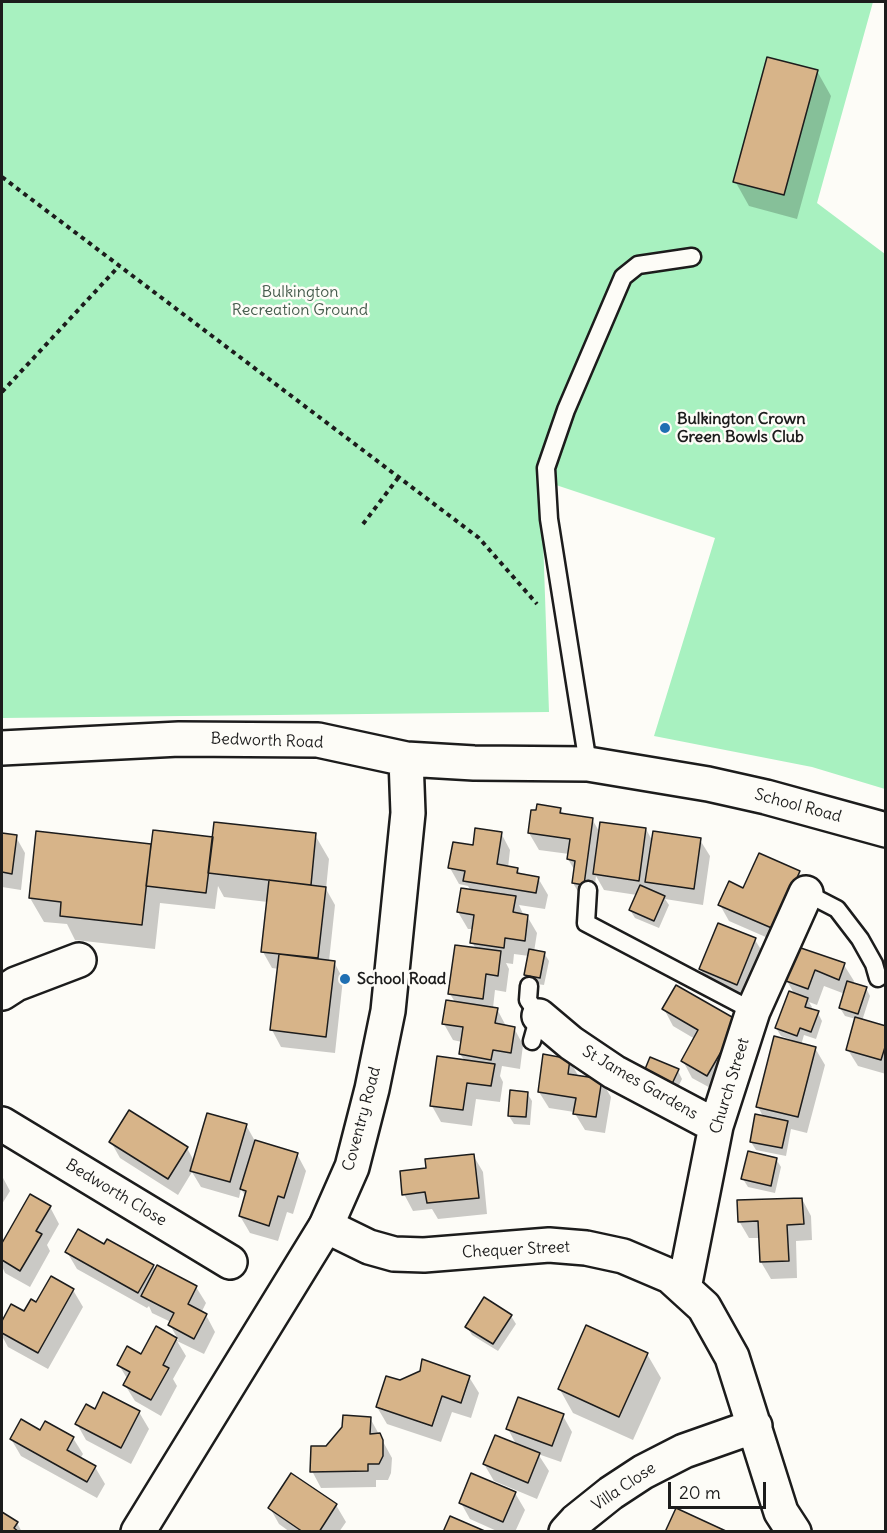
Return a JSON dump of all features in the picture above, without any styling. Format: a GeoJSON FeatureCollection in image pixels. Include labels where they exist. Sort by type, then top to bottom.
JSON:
{"type":"FeatureCollection","features":[{"type":"Feature","properties":{"kind":"street","name":"Bedworth Road"},"geometry":{"type":"LineString","coordinates":[[2,748],[179,739],[318,740],[406,759],[578,764]]}},
{"type":"Feature","properties":{"kind":"street","name":"Coventry Road"},"geometry":{"type":"LineString","coordinates":[[138,1532],[326,1226],[351,1167],[372,1089],[388,1011],[408,813],[406,759]]}},
{"type":"Feature","properties":{"kind":"street","name":"School Road"},"geometry":{"type":"LineString","coordinates":[[578,764],[708,784],[766,797],[885,830]]}},
{"type":"Feature","properties":{"kind":"street","name":"Church Street"},"geometry":{"type":"LineString","coordinates":[[684,1288],[716,1126],[753,1011],[806,893]]}},
{"type":"Feature","properties":{"kind":"street"},"geometry":{"type":"LineString","coordinates":[[2,993],[16,984],[79,960]]}},
{"type":"Feature","properties":{"kind":"street","name":"St James Gardens"},"geometry":{"type":"LineString","coordinates":[[533,1014],[571,1043],[614,1071],[716,1126]]}},
{"type":"Feature","properties":{"kind":"street","name":"Bedworth Close"},"geometry":{"type":"LineString","coordinates":[[2,1124],[230,1262]]}},
{"type":"Feature","properties":{"kind":"street","name":"Chequer Street"},"geometry":{"type":"LineString","coordinates":[[326,1226],[369,1247],[394,1254],[423,1256],[549,1245],[586,1248],[623,1256],[670,1276],[704,1307],[732,1357],[781,1512],[794,1532]]}},
{"type":"Feature","properties":{"kind":"street","name":"Villa Close"},"geometry":{"type":"LineString","coordinates":[[566,1532],[611,1493],[642,1472],[684,1451],[755,1426]]}},
{"type":"Feature","properties":{"kind":"lane"},"geometry":{"type":"LineString","coordinates":[[578,764],[549,519],[546,468],[566,410],[623,277],[638,265],[692,257]]}},
{"type":"Feature","properties":{"kind":"lane"},"geometry":{"type":"LineString","coordinates":[[588,890],[586,923],[753,1011]]}},
{"type":"Feature","properties":{"kind":"lane"},"geometry":{"type":"LineString","coordinates":[[806,893],[837,909],[874,964],[878,978]]}},
{"type":"Feature","properties":{"kind":"path"},"geometry":{"type":"LineString","coordinates":[[2,177],[479,538],[542,609]]}},
{"type":"Feature","properties":{"kind":"path"},"geometry":{"type":"LineString","coordinates":[[2,392],[119,266]]}},
{"type":"Feature","properties":{"kind":"path"},"geometry":{"type":"LineString","coordinates":[[363,524],[398,478]]}},
{"type":"Feature","properties":{"kind":"green space","name":"Bulkington Recreation Ground"},"geometry":{"type":"Polygon","coordinates":[[[2,2],[873,2],[817,203],[885,254],[885,789],[812,767],[654,736],[715,538],[541,480],[549,712],[2,718],[2,2]]]}},
{"type":"Feature","properties":{"kind":"building"},"geometry":{"type":"Polygon","coordinates":[[[767,57],[818,70],[784,195],[733,182],[767,57]]]}},
{"type":"Feature","properties":{"kind":"building"},"geometry":{"type":"Polygon","coordinates":[[[537,804],[561,808],[560,813],[593,818],[584,885],[572,883],[575,861],[567,859],[570,839],[528,833],[531,810],[536,810],[537,804]]]}},
{"type":"Feature","properties":{"kind":"building"},"geometry":{"type":"Polygon","coordinates":[[[214,822],[316,833],[311,885],[208,873],[214,822]]]}},
{"type":"Feature","properties":{"kind":"building"},"geometry":{"type":"Polygon","coordinates":[[[600,822],[646,828],[639,881],[593,874],[600,822]]]}},
{"type":"Feature","properties":{"kind":"building"},"geometry":{"type":"Polygon","coordinates":[[[475,828],[502,832],[497,864],[518,868],[517,873],[539,877],[536,893],[463,881],[465,871],[448,868],[453,842],[473,845],[475,828]]]}},
{"type":"Feature","properties":{"kind":"building"},"geometry":{"type":"Polygon","coordinates":[[[153,830],[213,837],[206,893],[146,886],[153,830]]]}},
{"type":"Feature","properties":{"kind":"building"},"geometry":{"type":"Polygon","coordinates":[[[36,831],[151,844],[142,925],[60,916],[61,902],[29,898],[36,831]]]}},
{"type":"Feature","properties":{"kind":"building"},"geometry":{"type":"Polygon","coordinates":[[[653,831],[701,838],[694,889],[645,882],[653,831]]]}},
{"type":"Feature","properties":{"kind":"building"},"geometry":{"type":"Polygon","coordinates":[[[2,833],[17,835],[12,874],[2,872],[2,833]]]}},
{"type":"Feature","properties":{"kind":"building"},"geometry":{"type":"Polygon","coordinates":[[[759,853],[800,871],[774,929],[718,905],[729,881],[743,888],[759,853]]]}},
{"type":"Feature","properties":{"kind":"building"},"geometry":{"type":"Polygon","coordinates":[[[269,880],[326,887],[318,958],[261,952],[269,880]]]}},
{"type":"Feature","properties":{"kind":"building"},"geometry":{"type":"Polygon","coordinates":[[[640,885],[665,896],[654,921],[629,910],[640,885]]]}},
{"type":"Feature","properties":{"kind":"building"},"geometry":{"type":"Polygon","coordinates":[[[461,888],[516,896],[513,912],[528,915],[525,941],[505,938],[504,948],[470,943],[474,915],[457,912],[461,888]]]}},
{"type":"Feature","properties":{"kind":"building"},"geometry":{"type":"Polygon","coordinates":[[[718,923],[756,938],[737,985],[699,969],[718,923]]]}},
{"type":"Feature","properties":{"kind":"building"},"geometry":{"type":"Polygon","coordinates":[[[455,945],[501,951],[498,976],[486,974],[483,999],[448,994],[455,945]]]}},
{"type":"Feature","properties":{"kind":"building"},"geometry":{"type":"Polygon","coordinates":[[[798,947],[845,963],[839,980],[815,970],[808,989],[786,981],[798,947]]]}},
{"type":"Feature","properties":{"kind":"building"},"geometry":{"type":"Polygon","coordinates":[[[529,949],[545,952],[540,978],[524,975],[529,949]]]}},
{"type":"Feature","properties":{"kind":"building"},"geometry":{"type":"Polygon","coordinates":[[[279,954],[335,961],[326,1037],[270,1030],[279,954]]]}},
{"type":"Feature","properties":{"kind":"building"},"geometry":{"type":"Polygon","coordinates":[[[847,981],[867,987],[858,1014],[839,1008],[847,981]]]}},
{"type":"Feature","properties":{"kind":"building"},"geometry":{"type":"Polygon","coordinates":[[[676,985],[739,1021],[707,1076],[681,1061],[698,1030],[662,1009],[676,985]]]}},
{"type":"Feature","properties":{"kind":"building"},"geometry":{"type":"Polygon","coordinates":[[[789,991],[808,998],[805,1007],[819,1011],[811,1032],[800,1028],[797,1036],[775,1028],[789,991]]]}},
{"type":"Feature","properties":{"kind":"building"},"geometry":{"type":"Polygon","coordinates":[[[446,1000],[498,1008],[495,1023],[515,1027],[511,1053],[493,1050],[491,1060],[459,1054],[463,1027],[442,1024],[446,1000]]]}},
{"type":"Feature","properties":{"kind":"building"},"geometry":{"type":"Polygon","coordinates":[[[855,1017],[886,1026],[886,1044],[881,1060],[846,1050],[855,1017]]]}},
{"type":"Feature","properties":{"kind":"building"},"geometry":{"type":"Polygon","coordinates":[[[774,1036],[816,1047],[798,1117],[756,1107],[774,1036]]]}},
{"type":"Feature","properties":{"kind":"building"},"geometry":{"type":"Polygon","coordinates":[[[543,1054],[570,1059],[568,1074],[602,1079],[596,1117],[573,1114],[576,1098],[538,1092],[543,1054]]]}},
{"type":"Feature","properties":{"kind":"building"},"geometry":{"type":"Polygon","coordinates":[[[437,1056],[495,1064],[491,1086],[467,1083],[463,1110],[430,1106],[437,1056]]]}},
{"type":"Feature","properties":{"kind":"building"},"geometry":{"type":"Polygon","coordinates":[[[650,1057],[679,1069],[671,1086],[643,1074],[650,1057]]]}},
{"type":"Feature","properties":{"kind":"building"},"geometry":{"type":"Polygon","coordinates":[[[510,1090],[528,1092],[526,1117],[508,1116],[510,1090]]]}},
{"type":"Feature","properties":{"kind":"building"},"geometry":{"type":"Polygon","coordinates":[[[129,1110],[188,1147],[168,1179],[109,1142],[129,1110]]]}},
{"type":"Feature","properties":{"kind":"building"},"geometry":{"type":"Polygon","coordinates":[[[207,1113],[247,1124],[230,1182],[190,1171],[207,1113]]]}},
{"type":"Feature","properties":{"kind":"building"},"geometry":{"type":"Polygon","coordinates":[[[755,1114],[788,1121],[782,1148],[750,1142],[755,1114]]]}},
{"type":"Feature","properties":{"kind":"building"},"geometry":{"type":"Polygon","coordinates":[[[255,1140],[298,1153],[284,1198],[278,1196],[269,1226],[239,1216],[246,1191],[240,1189],[255,1140]]]}},
{"type":"Feature","properties":{"kind":"building"},"geometry":{"type":"Polygon","coordinates":[[[748,1151],[777,1158],[771,1186],[741,1179],[748,1151]]]}},
{"type":"Feature","properties":{"kind":"building"},"geometry":{"type":"Polygon","coordinates":[[[474,1154],[479,1198],[427,1203],[425,1192],[402,1195],[400,1171],[426,1168],[425,1159],[474,1154]]]}},
{"type":"Feature","properties":{"kind":"building"},"geometry":{"type":"Polygon","coordinates":[[[30,1194],[51,1206],[36,1231],[42,1234],[20,1271],[2,1260],[2,1243],[30,1194]]]}},
{"type":"Feature","properties":{"kind":"building"},"geometry":{"type":"Polygon","coordinates":[[[802,1198],[804,1224],[787,1225],[789,1261],[760,1262],[758,1221],[738,1222],[737,1200],[802,1198]]]}},
{"type":"Feature","properties":{"kind":"building"},"geometry":{"type":"Polygon","coordinates":[[[78,1229],[104,1244],[107,1239],[154,1265],[138,1293],[65,1252],[78,1229]]]}},
{"type":"Feature","properties":{"kind":"building"},"geometry":{"type":"Polygon","coordinates":[[[157,1265],[197,1286],[188,1304],[207,1314],[194,1339],[168,1325],[174,1313],[141,1296],[157,1265]]]}},
{"type":"Feature","properties":{"kind":"building"},"geometry":{"type":"Polygon","coordinates":[[[51,1276],[74,1289],[38,1353],[2,1333],[2,1321],[11,1304],[24,1311],[31,1299],[36,1302],[51,1276]]]}},
{"type":"Feature","properties":{"kind":"building"},"geometry":{"type":"Polygon","coordinates":[[[484,1297],[512,1315],[493,1344],[465,1327],[484,1297]]]}},
{"type":"Feature","properties":{"kind":"building"},"geometry":{"type":"Polygon","coordinates":[[[586,1325],[648,1353],[619,1417],[558,1389],[586,1325]]]}},
{"type":"Feature","properties":{"kind":"building"},"geometry":{"type":"Polygon","coordinates":[[[156,1326],[177,1338],[163,1365],[169,1368],[151,1400],[123,1385],[130,1372],[117,1365],[127,1346],[141,1354],[156,1326]]]}},
{"type":"Feature","properties":{"kind":"building"},"geometry":{"type":"Polygon","coordinates":[[[422,1359],[470,1376],[461,1403],[442,1396],[432,1426],[376,1407],[386,1376],[400,1380],[420,1371],[422,1359]]]}},
{"type":"Feature","properties":{"kind":"building"},"geometry":{"type":"Polygon","coordinates":[[[103,1392],[140,1411],[121,1448],[75,1424],[86,1404],[95,1409],[103,1392]]]}},
{"type":"Feature","properties":{"kind":"building"},"geometry":{"type":"Polygon","coordinates":[[[518,1397],[564,1414],[552,1446],[506,1429],[518,1397]]]}},
{"type":"Feature","properties":{"kind":"building"},"geometry":{"type":"Polygon","coordinates":[[[343,1415],[371,1417],[370,1434],[380,1433],[383,1440],[383,1456],[379,1464],[368,1464],[368,1471],[310,1472],[311,1446],[326,1446],[342,1427],[343,1415]]]}},
{"type":"Feature","properties":{"kind":"building"},"geometry":{"type":"Polygon","coordinates":[[[21,1419],[40,1430],[45,1421],[74,1437],[67,1450],[96,1466],[87,1482],[10,1439],[21,1419]]]}},
{"type":"Feature","properties":{"kind":"building"},"geometry":{"type":"Polygon","coordinates":[[[495,1435],[540,1453],[528,1483],[483,1464],[495,1435]]]}},
{"type":"Feature","properties":{"kind":"building"},"geometry":{"type":"Polygon","coordinates":[[[291,1473],[337,1504],[319,1532],[303,1532],[268,1508],[291,1473]]]}},
{"type":"Feature","properties":{"kind":"building"},"geometry":{"type":"Polygon","coordinates":[[[471,1473],[516,1492],[503,1522],[459,1503],[471,1473]]]}},
{"type":"Feature","properties":{"kind":"building"},"geometry":{"type":"Polygon","coordinates":[[[676,1508],[728,1532],[665,1532],[676,1508]]]}},
{"type":"Feature","properties":{"kind":"building"},"geometry":{"type":"Polygon","coordinates":[[[2,1512],[18,1522],[14,1528],[19,1532],[2,1532],[2,1512]]]}},
{"type":"Feature","properties":{"kind":"building"},"geometry":{"type":"Polygon","coordinates":[[[450,1516],[487,1532],[443,1532],[450,1516]]]}},
{"type":"Feature","properties":{"kind":"place","name":"Bulkington Crown Green Bowls Club"},"geometry":{"type":"Point","coordinates":[665,428]}},
{"type":"Feature","properties":{"kind":"place","name":"School Road"},"geometry":{"type":"Point","coordinates":[345,979]}}]}
